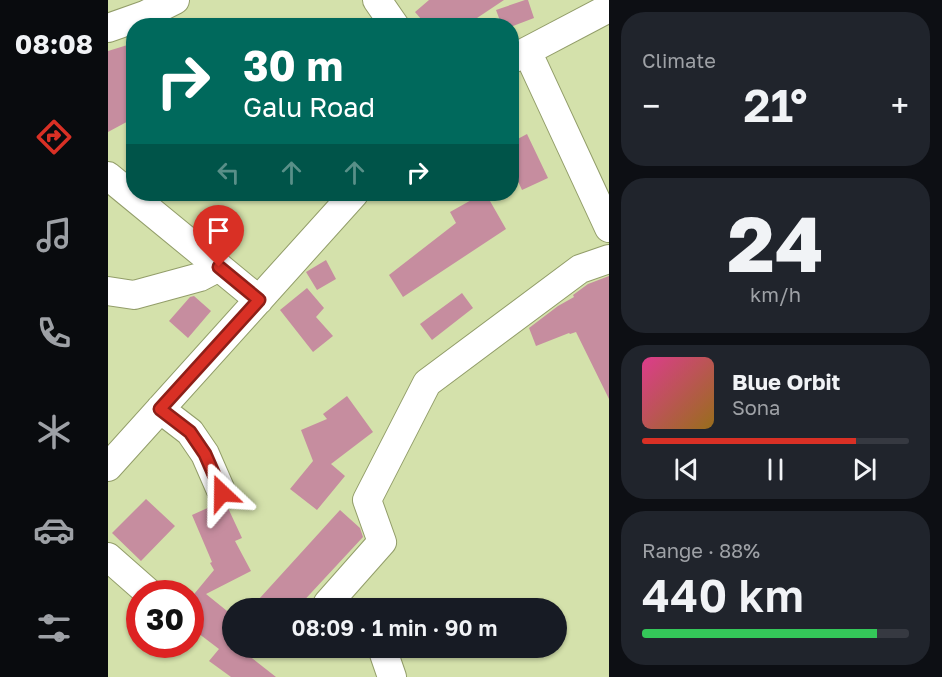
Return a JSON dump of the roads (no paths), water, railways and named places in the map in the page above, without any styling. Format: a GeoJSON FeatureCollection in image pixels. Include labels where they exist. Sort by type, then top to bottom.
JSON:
{"type":"FeatureCollection","features":[{"type":"Feature","properties":{"kind":"street"},"geometry":{"type":"LineString","coordinates":[[136,18],[175,0]]}},
{"type":"Feature","properties":{"kind":"street"},"geometry":{"type":"LineString","coordinates":[[377,0],[389,18]]}},
{"type":"Feature","properties":{"kind":"street"},"geometry":{"type":"LineString","coordinates":[[609,8],[520,55],[609,228]]}},
{"type":"Feature","properties":{"kind":"street"},"geometry":{"type":"LineString","coordinates":[[108,28],[126,22]]}},
{"type":"Feature","properties":{"kind":"street"},"geometry":{"type":"LineString","coordinates":[[108,176],[126,191]]}},
{"type":"Feature","properties":{"kind":"street"},"geometry":{"type":"LineString","coordinates":[[138,201],[259,300]]}},
{"type":"Feature","properties":{"kind":"street"},"geometry":{"type":"LineString","coordinates":[[108,467],[348,201]]}},
{"type":"Feature","properties":{"kind":"street"},"geometry":{"type":"LineString","coordinates":[[332,598],[382,542],[367,500],[426,383],[580,268],[609,259]]}},
{"type":"Feature","properties":{"kind":"street"},"geometry":{"type":"LineString","coordinates":[[108,291],[134,295],[200,277],[219,267]]}},
{"type":"Feature","properties":{"kind":"street"},"geometry":{"type":"LineString","coordinates":[[160,409],[190,432],[205,454],[222,493]]}},
{"type":"Feature","properties":{"kind":"street"},"geometry":{"type":"LineString","coordinates":[[108,557],[134,580]]}},
{"type":"Feature","properties":{"kind":"street"},"geometry":{"type":"LineString","coordinates":[[385,658],[392,677]]}}]}
